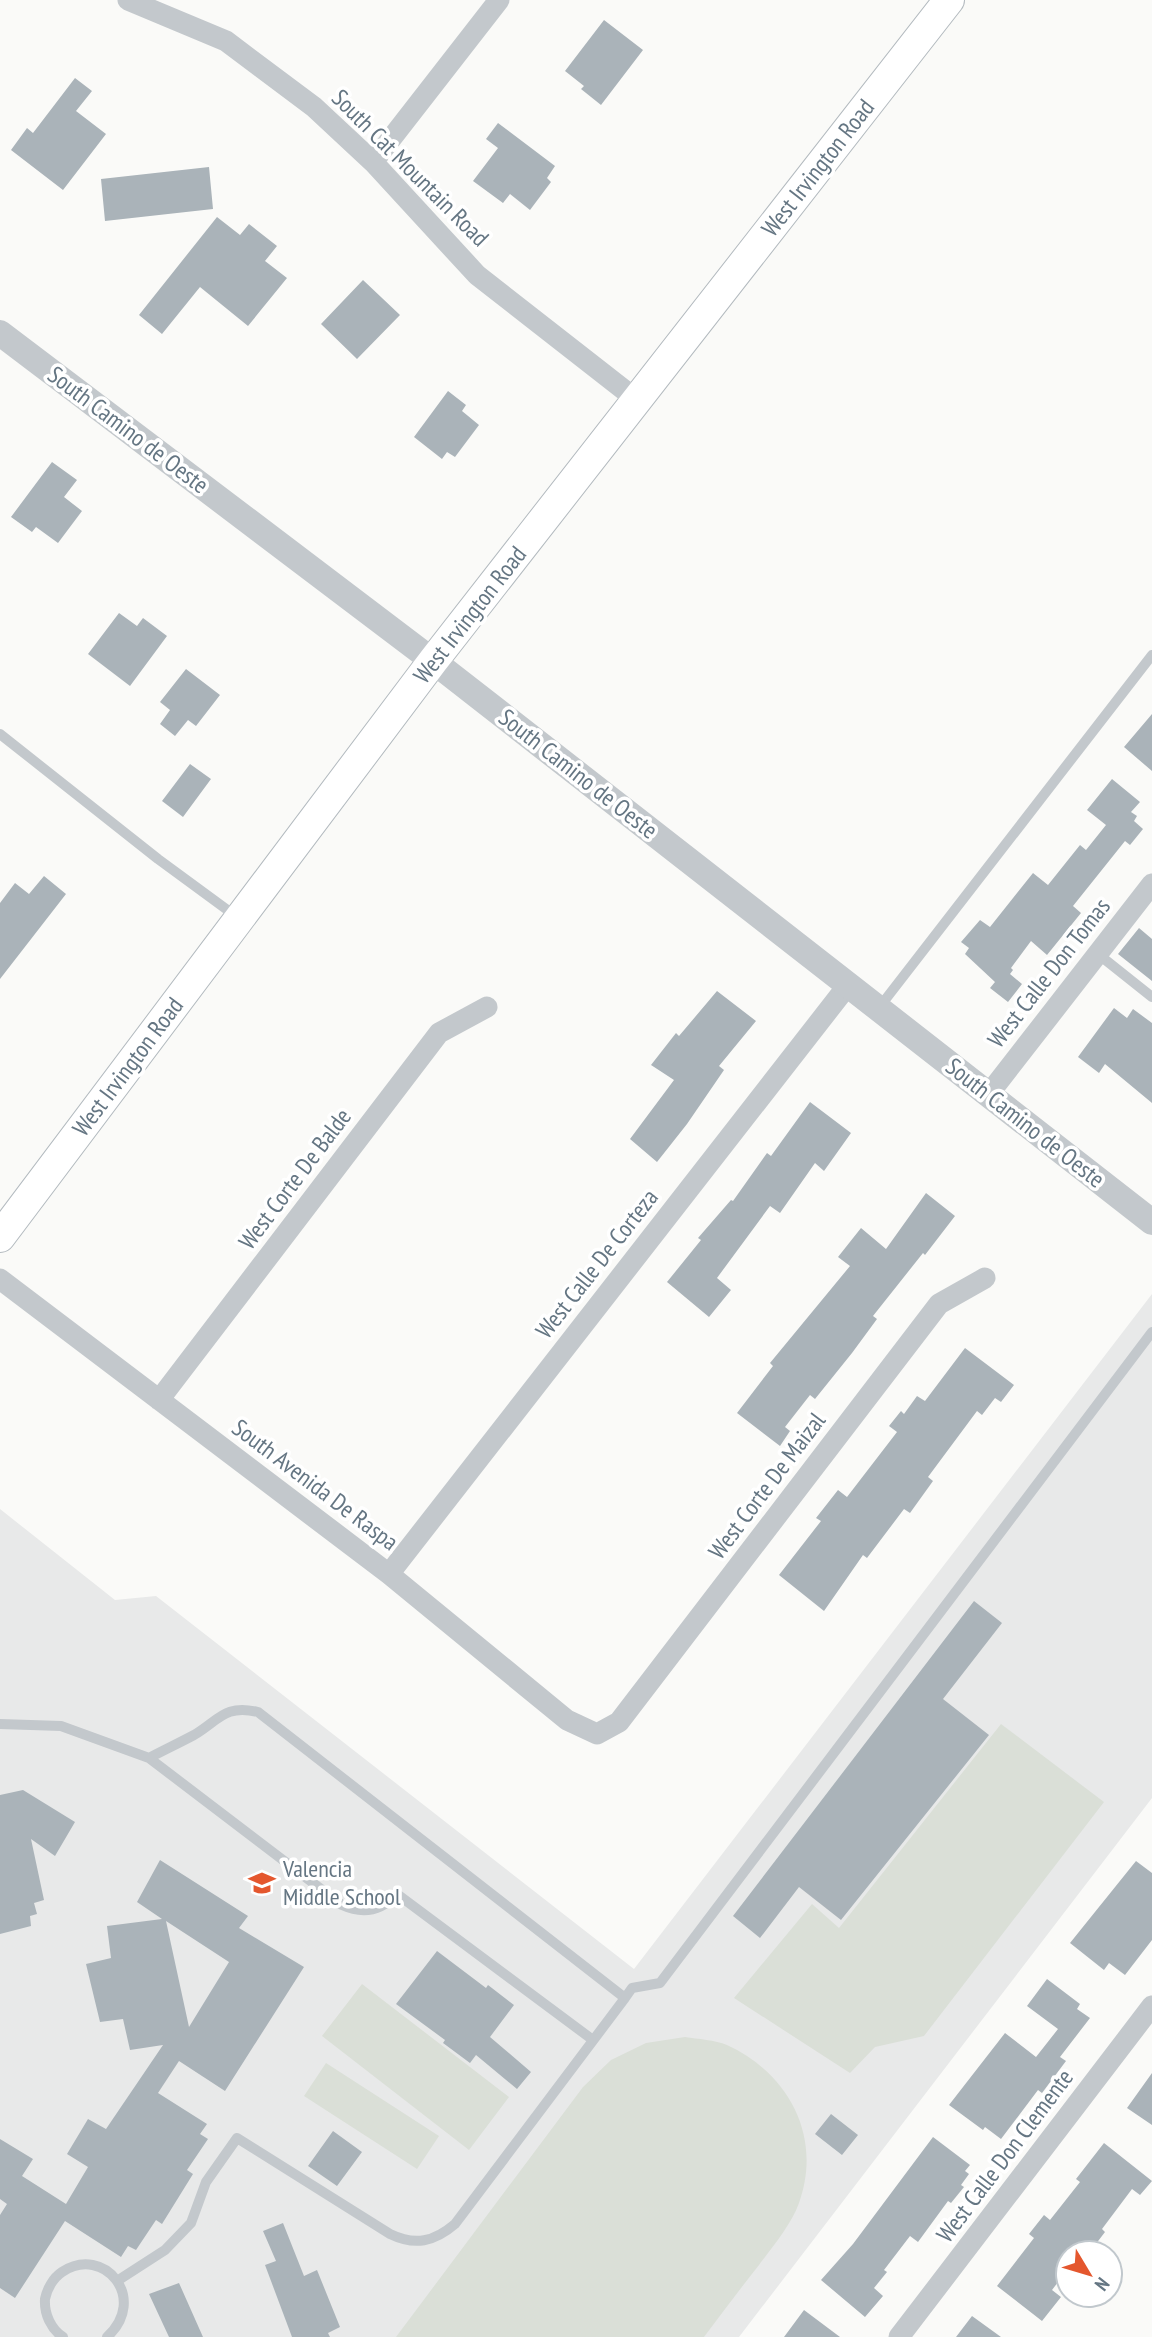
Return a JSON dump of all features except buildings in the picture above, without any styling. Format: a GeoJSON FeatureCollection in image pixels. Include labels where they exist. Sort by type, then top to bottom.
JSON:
{"type":"FeatureCollection","features":[{"type":"Feature","properties":{"kind":"main road","name":"West Irvington Road"},"geometry":{"type":"LineString","coordinates":[[0,1237],[433,661],[948,0]]}},
{"type":"Feature","properties":{"kind":"street","name":"South Cat Mountain Road"},"geometry":{"type":"LineString","coordinates":[[128,0],[226,41],[313,107],[373,162],[477,275],[637,400]]}},
{"type":"Feature","properties":{"kind":"street"},"geometry":{"type":"LineString","coordinates":[[373,162],[499,0]]}},
{"type":"Feature","properties":{"kind":"street","name":"South Camino de Oeste"},"geometry":{"type":"LineString","coordinates":[[0,333],[433,661],[1152,1222]]}},
{"type":"Feature","properties":{"kind":"street","name":"West Calle Don Tomas"},"geometry":{"type":"LineString","coordinates":[[988,1095],[1152,884]]}},
{"type":"Feature","properties":{"kind":"street","name":"West Calle De Corteza"},"geometry":{"type":"LineString","coordinates":[[389,1574],[848,985]]}},
{"type":"Feature","properties":{"kind":"street","name":"West Corte De Balde"},"geometry":{"type":"LineString","coordinates":[[159,1400],[439,1034],[487,1007]]}},
{"type":"Feature","properties":{"kind":"street","name":"West Corte De Maizal"},"geometry":{"type":"LineString","coordinates":[[597,1734],[619,1722],[939,1304],[985,1278]]}},
{"type":"Feature","properties":{"kind":"street","name":"South Avenida De Raspa"},"geometry":{"type":"LineString","coordinates":[[0,1279],[389,1574],[567,1720],[597,1734]]}},
{"type":"Feature","properties":{"kind":"street","name":"West Calle Don Clemente"},"geometry":{"type":"LineString","coordinates":[[899,2337],[1149,2016]]}},
{"type":"Feature","properties":{"kind":"lane"},"geometry":{"type":"LineString","coordinates":[[878,1009],[1152,655]]}},
{"type":"Feature","properties":{"kind":"lane"},"geometry":{"type":"LineString","coordinates":[[0,734],[158,859],[239,919]]}},
{"type":"Feature","properties":{"kind":"lane"},"geometry":{"type":"LineString","coordinates":[[1098,954],[1152,997]]}},
{"type":"Feature","properties":{"kind":"lane"},"geometry":{"type":"LineString","coordinates":[[117,2281],[165,2250],[191,2223],[206,2182],[237,2138],[403,2240],[431,2240],[444,2234],[455,2224],[632,1989],[660,1983],[1152,1332]]}},
{"type":"Feature","properties":{"kind":"lane"},"geometry":{"type":"LineString","coordinates":[[149,1758],[196,1734],[220,1714],[232,1710],[246,1709],[270,1718],[625,1998]]}},
{"type":"Feature","properties":{"kind":"lane"},"geometry":{"type":"LineString","coordinates":[[0,1724],[61,1726],[149,1758],[342,1905],[354,1910],[378,1909],[389,1903],[397,1894],[593,2040]]}},
{"type":"Feature","properties":{"kind":"lane"},"geometry":{"type":"LineString","coordinates":[[63,2337],[52,2326],[46,2314],[45,2300],[57,2275],[82,2264],[108,2271],[123,2292],[125,2305],[122,2317],[107,2337]]}},
{"type":"Feature","properties":{"kind":"shaded area","name":"Valencia Middle School"},"geometry":{"type":"Polygon","coordinates":[[[1152,1294],[1152,1798],[739,2337],[0,2337],[0,1509],[115,1600],[156,1596],[634,1969],[1152,1294]]]}},
{"type":"Feature","properties":{"kind":"shaded area"},"geometry":{"type":"Polygon","coordinates":[[[1001,1724],[1104,1802],[924,2036],[875,2047],[850,2073],[734,1998],[812,1904],[839,1928],[1001,1724]]]}},
{"type":"Feature","properties":{"kind":"shaded area"},"geometry":{"type":"Polygon","coordinates":[[[362,1984],[509,2097],[469,2150],[322,2036],[362,1984]]]}},
{"type":"Feature","properties":{"kind":"shaded area"},"geometry":{"type":"Polygon","coordinates":[[[685,2037],[727,2045],[749,2057],[767,2072],[795,2109],[803,2131],[806,2154],[805,2178],[799,2203],[791,2219],[776,2243],[704,2337],[396,2337],[583,2087],[611,2060],[646,2043],[685,2037]]]}},
{"type":"Feature","properties":{"kind":"shaded area"},"geometry":{"type":"Polygon","coordinates":[[[326,2063],[439,2136],[417,2169],[304,2096],[326,2063]]]}},
{"type":"Feature","properties":{"kind":"place","name":"Valencia Middle School"},"geometry":{"type":"Point","coordinates":[262,1883]}}]}
